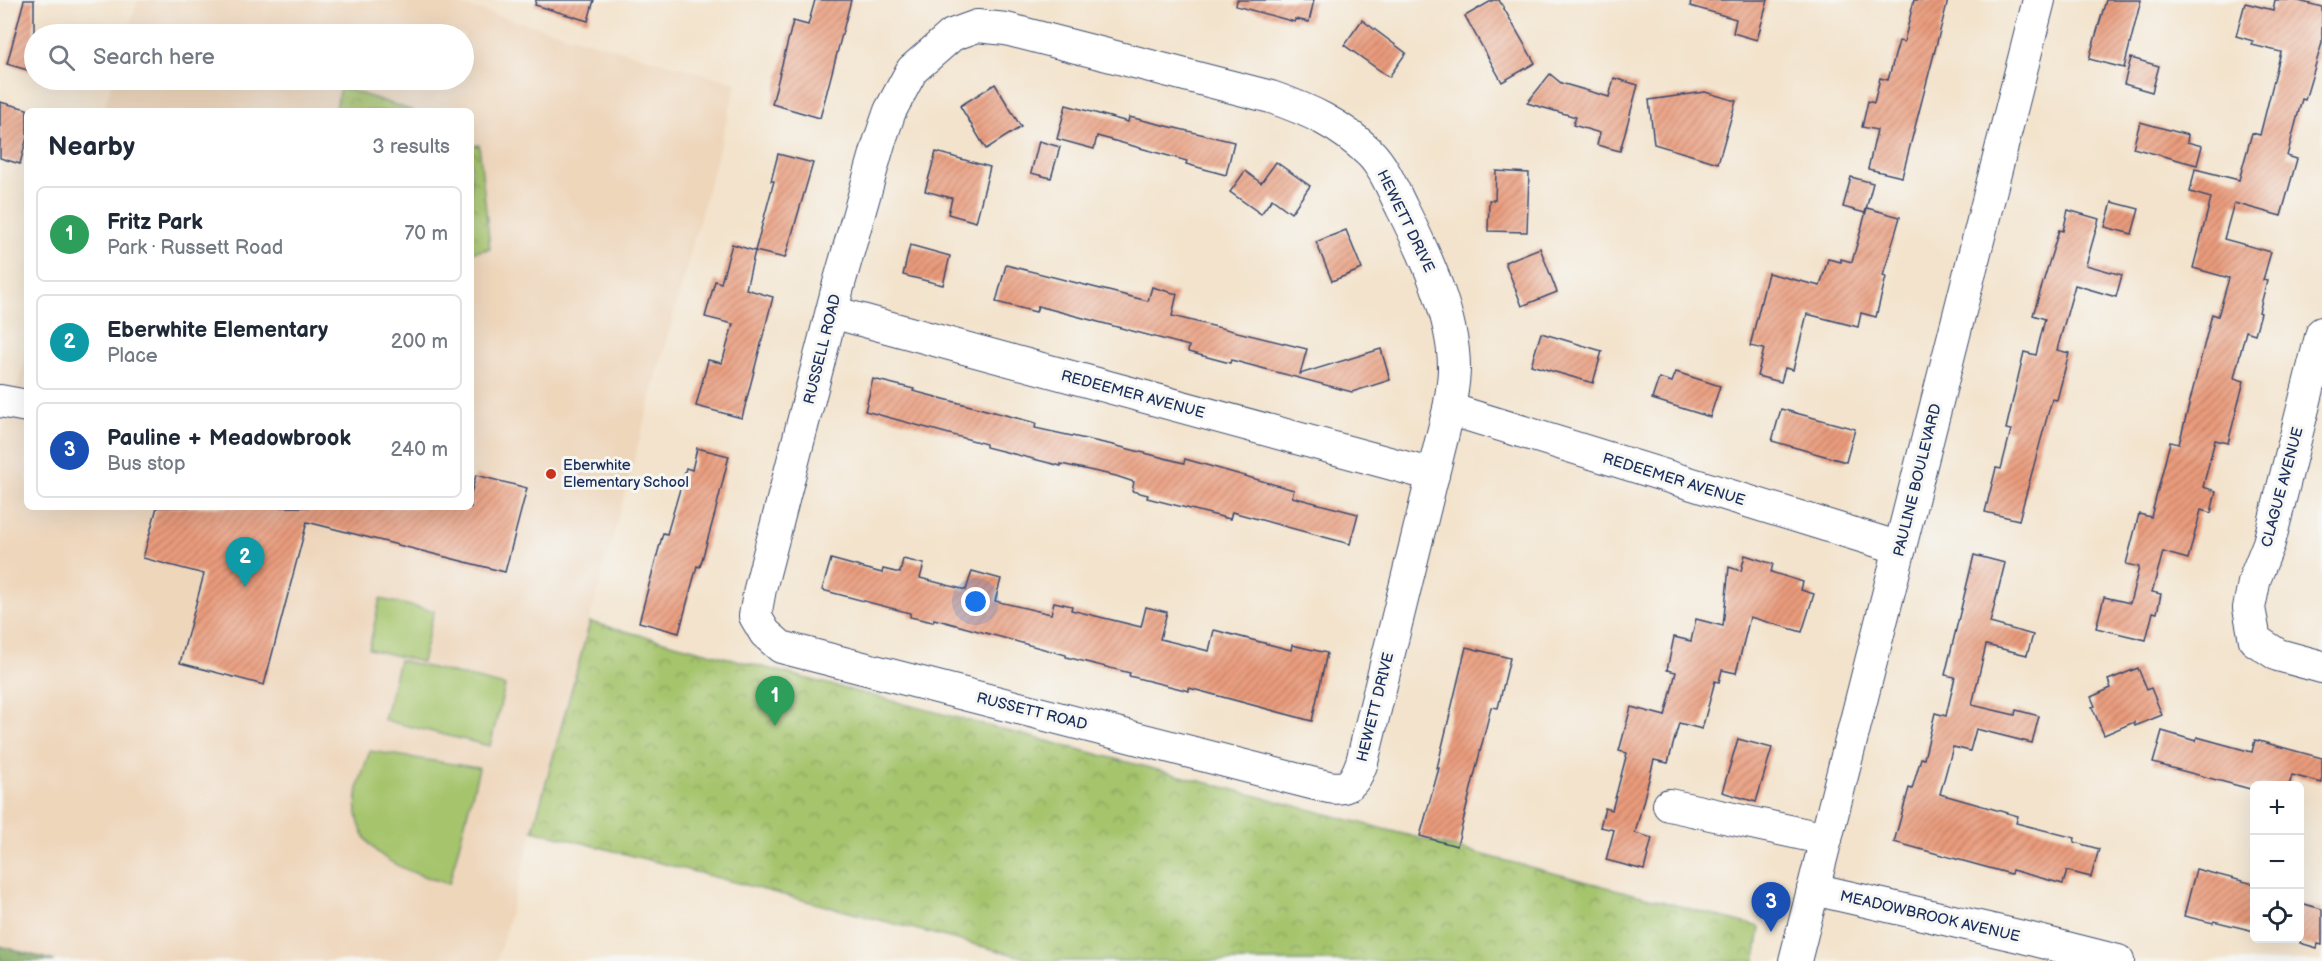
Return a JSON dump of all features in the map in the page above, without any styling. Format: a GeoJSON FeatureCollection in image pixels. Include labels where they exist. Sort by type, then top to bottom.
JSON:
{"type":"FeatureCollection","features":[{"type":"Feature","properties":{"kind":"street","name":"PAULINE BOULEVARD"},"geometry":{"type":"LineString","coordinates":[[1795,961],[2039,0]]}},
{"type":"Feature","properties":{"kind":"street","name":"HEWETT DRIVE"},"geometry":{"type":"LineString","coordinates":[[890,111],[912,70],[952,34],[977,26],[1006,29],[1271,97],[1310,110],[1340,128],[1371,154],[1387,179],[1428,260],[1447,321],[1454,367],[1449,410],[1362,762],[1357,776],[1350,784]]}},
{"type":"Feature","properties":{"kind":"street","name":"RUSSELL ROAD"},"geometry":{"type":"LineString","coordinates":[[760,589],[832,312],[890,111]]}},
{"type":"Feature","properties":{"kind":"street","name":"REDEEMER AVENUE"},"geometry":{"type":"LineString","coordinates":[[832,312],[1433,475]]}},
{"type":"Feature","properties":{"kind":"street","name":"CLAGUE AVENUE"},"geometry":{"type":"LineString","coordinates":[[2322,333],[2269,543],[2255,578],[2249,608],[2254,640],[2278,655],[2322,667]]}},
{"type":"Feature","properties":{"kind":"street"},"geometry":{"type":"LineString","coordinates":[[0,401],[24,405]]}},
{"type":"Feature","properties":{"kind":"street","name":"REDEEMER AVENUE"},"geometry":{"type":"LineString","coordinates":[[1449,410],[1900,548]]}},
{"type":"Feature","properties":{"kind":"street","name":"RUSSETT ROAD"},"geometry":{"type":"LineString","coordinates":[[760,589],[755,616],[765,633],[781,647],[1311,783],[1336,788],[1350,784]]}},
{"type":"Feature","properties":{"kind":"street"},"geometry":{"type":"LineString","coordinates":[[1669,805],[1826,839]]}},
{"type":"Feature","properties":{"kind":"street","name":"MEADOWBROOK AVENUE"},"geometry":{"type":"LineString","coordinates":[[1813,890],[2023,937],[2118,961]]}},
{"type":"Feature","properties":{"kind":"shaded area","name":"Eberwhite Elementary School"},"geometry":{"type":"Polygon","coordinates":[[[138,0],[443,0],[737,83],[497,961],[55,961],[0,946],[0,441],[24,364],[24,510],[474,510],[474,108],[104,108],[110,90],[474,90],[474,24],[130,24],[138,0]]]}},
{"type":"Feature","properties":{"kind":"green space"},"geometry":{"type":"Polygon","coordinates":[[[340,90],[349,90],[405,108],[336,108],[340,90]]]}},
{"type":"Feature","properties":{"kind":"green space"},"geometry":{"type":"Polygon","coordinates":[[[479,145],[490,249],[474,252],[474,146],[479,145]]]}},
{"type":"Feature","properties":{"kind":"green space"},"geometry":{"type":"Polygon","coordinates":[[[380,599],[434,611],[422,662],[369,649],[380,599]]]}},
{"type":"Feature","properties":{"kind":"green space"},"geometry":{"type":"Polygon","coordinates":[[[590,622],[1760,927],[1755,961],[1038,961],[533,830],[590,622]]]}},
{"type":"Feature","properties":{"kind":"green space"},"geometry":{"type":"Polygon","coordinates":[[[399,660],[505,686],[490,746],[384,720],[399,660]]]}},
{"type":"Feature","properties":{"kind":"green space"},"geometry":{"type":"Polygon","coordinates":[[[370,751],[479,768],[449,884],[399,866],[372,846],[363,833],[357,816],[357,796],[360,779],[370,751]]]}},
{"type":"Feature","properties":{"kind":"green space"},"geometry":{"type":"Polygon","coordinates":[[[0,946],[55,961],[0,961],[0,946]]]}},
{"type":"Feature","properties":{"kind":"building"},"geometry":{"type":"Polygon","coordinates":[[[24,0],[34,0],[34,24],[24,24],[24,69],[7,64],[24,0]]]}},
{"type":"Feature","properties":{"kind":"building"},"geometry":{"type":"Polygon","coordinates":[[[536,0],[594,0],[588,21],[535,5],[536,0]]]}},
{"type":"Feature","properties":{"kind":"building"},"geometry":{"type":"Polygon","coordinates":[[[815,0],[851,0],[820,118],[772,104],[793,21],[808,25],[815,0]]]}},
{"type":"Feature","properties":{"kind":"building"},"geometry":{"type":"Polygon","coordinates":[[[1237,0],[1314,0],[1309,22],[1295,19],[1295,22],[1236,6],[1237,0]]]}},
{"type":"Feature","properties":{"kind":"building"},"geometry":{"type":"Polygon","coordinates":[[[1493,0],[1499,0],[1535,63],[1502,82],[1465,16],[1493,0]]]}},
{"type":"Feature","properties":{"kind":"building"},"geometry":{"type":"Polygon","coordinates":[[[1691,0],[1768,0],[1757,40],[1733,33],[1736,19],[1690,6],[1691,0]]]}},
{"type":"Feature","properties":{"kind":"building"},"geometry":{"type":"Polygon","coordinates":[[[1914,0],[1948,0],[1902,177],[1868,169],[1877,130],[1862,127],[1868,101],[1874,103],[1880,78],[1888,80],[1899,41],[1904,42],[1914,0]]]}},
{"type":"Feature","properties":{"kind":"building"},"geometry":{"type":"Polygon","coordinates":[[[2106,0],[2141,0],[2124,68],[2089,59],[2106,0]]]}},
{"type":"Feature","properties":{"kind":"building"},"geometry":{"type":"Polygon","coordinates":[[[2275,0],[2295,0],[2322,7],[2322,43],[2305,100],[2302,99],[2287,156],[2297,159],[2281,216],[2234,203],[2224,239],[2271,252],[2263,280],[2267,281],[2255,334],[2246,331],[2234,378],[2244,381],[2228,443],[2215,440],[2203,487],[2216,491],[2211,513],[2201,510],[2188,559],[2163,552],[2152,592],[2161,594],[2157,613],[2153,612],[2146,640],[2096,628],[2104,597],[2130,603],[2139,567],[2126,564],[2139,514],[2151,517],[2170,442],[2179,444],[2212,314],[2218,316],[2229,278],[2193,268],[2211,198],[2190,192],[2195,169],[2239,180],[2252,133],[2260,135],[2281,52],[2252,45],[2253,41],[2236,36],[2245,3],[2273,10],[2275,0]]]}},
{"type":"Feature","properties":{"kind":"building"},"geometry":{"type":"Polygon","coordinates":[[[1362,20],[1406,53],[1389,77],[1344,45],[1362,20]]]}},
{"type":"Feature","properties":{"kind":"building"},"geometry":{"type":"Polygon","coordinates":[[[2131,58],[2159,66],[2152,92],[2124,84],[2131,58]]]}},
{"type":"Feature","properties":{"kind":"building"},"geometry":{"type":"Polygon","coordinates":[[[1550,74],[1561,83],[1609,97],[1614,78],[1638,85],[1620,151],[1597,145],[1600,133],[1573,125],[1576,117],[1527,103],[1550,74]]]}},
{"type":"Feature","properties":{"kind":"building"},"geometry":{"type":"Polygon","coordinates":[[[995,84],[1021,127],[986,149],[960,106],[995,84]]]}},
{"type":"Feature","properties":{"kind":"building"},"geometry":{"type":"Polygon","coordinates":[[[1705,92],[1736,101],[1718,163],[1654,144],[1649,100],[1705,92]]]}},
{"type":"Feature","properties":{"kind":"building"},"geometry":{"type":"Polygon","coordinates":[[[0,102],[24,108],[24,149],[20,164],[0,158],[0,102]]]}},
{"type":"Feature","properties":{"kind":"building"},"geometry":{"type":"Polygon","coordinates":[[[1066,105],[1128,122],[1129,117],[1234,142],[1226,175],[1186,164],[1187,161],[1097,136],[1094,149],[1057,139],[1066,105]]]}},
{"type":"Feature","properties":{"kind":"building"},"geometry":{"type":"Polygon","coordinates":[[[2140,122],[2188,135],[2187,142],[2202,146],[2197,165],[2133,148],[2140,122]]]}},
{"type":"Feature","properties":{"kind":"building"},"geometry":{"type":"Polygon","coordinates":[[[1039,141],[1060,147],[1051,178],[1031,173],[1039,141]]]}},
{"type":"Feature","properties":{"kind":"building"},"geometry":{"type":"Polygon","coordinates":[[[936,152],[990,167],[976,222],[948,214],[952,198],[925,191],[936,152]]]}},
{"type":"Feature","properties":{"kind":"building"},"geometry":{"type":"Polygon","coordinates":[[[778,154],[813,163],[785,258],[755,251],[774,181],[771,181],[778,154]]]}},
{"type":"Feature","properties":{"kind":"building"},"geometry":{"type":"Polygon","coordinates":[[[1276,162],[1310,186],[1291,213],[1272,199],[1261,214],[1230,192],[1245,171],[1261,183],[1276,162]]]}},
{"type":"Feature","properties":{"kind":"building"},"geometry":{"type":"Polygon","coordinates":[[[1496,171],[1529,173],[1527,232],[1488,231],[1489,200],[1495,200],[1496,171]]]}},
{"type":"Feature","properties":{"kind":"building"},"geometry":{"type":"Polygon","coordinates":[[[1851,177],[1873,183],[1865,213],[1843,207],[1851,177]]]}},
{"type":"Feature","properties":{"kind":"building"},"geometry":{"type":"Polygon","coordinates":[[[2112,202],[2139,209],[2132,234],[2105,227],[2112,202]]]}},
{"type":"Feature","properties":{"kind":"building"},"geometry":{"type":"Polygon","coordinates":[[[1867,208],[1900,217],[1883,276],[1886,277],[1876,317],[1861,313],[1858,327],[1807,314],[1793,370],[1785,368],[1781,382],[1757,376],[1764,349],[1750,346],[1768,273],[1820,286],[1828,259],[1852,262],[1867,208]]]}},
{"type":"Feature","properties":{"kind":"building"},"geometry":{"type":"Polygon","coordinates":[[[2068,210],[2099,219],[2086,265],[2122,275],[2116,297],[2075,285],[2057,350],[2069,353],[2057,400],[2052,399],[2019,520],[1985,512],[1996,468],[2001,469],[2011,430],[2006,429],[2024,352],[2036,355],[2045,319],[2033,315],[2059,230],[2063,231],[2068,210]]]}},
{"type":"Feature","properties":{"kind":"building"},"geometry":{"type":"Polygon","coordinates":[[[1346,230],[1362,269],[1332,281],[1316,242],[1346,230]]]}},
{"type":"Feature","properties":{"kind":"building"},"geometry":{"type":"Polygon","coordinates":[[[732,244],[755,251],[746,289],[773,297],[742,418],[696,406],[708,360],[722,363],[733,324],[705,317],[715,281],[721,283],[732,244]]]}},
{"type":"Feature","properties":{"kind":"building"},"geometry":{"type":"Polygon","coordinates":[[[910,245],[950,256],[943,285],[903,275],[910,245]]]}},
{"type":"Feature","properties":{"kind":"building"},"geometry":{"type":"Polygon","coordinates":[[[1540,248],[1557,292],[1522,306],[1505,262],[1540,248]]]}},
{"type":"Feature","properties":{"kind":"building"},"geometry":{"type":"Polygon","coordinates":[[[1006,265],[1148,301],[1152,287],[1177,294],[1172,316],[1307,349],[1300,374],[1381,349],[1390,380],[1352,392],[1231,360],[1230,363],[1188,352],[1189,346],[1038,306],[1036,312],[996,302],[1006,265]]]}},
{"type":"Feature","properties":{"kind":"building"},"geometry":{"type":"Polygon","coordinates":[[[1541,333],[1602,351],[1593,383],[1531,365],[1541,333]]]}},
{"type":"Feature","properties":{"kind":"building"},"geometry":{"type":"Polygon","coordinates":[[[1676,372],[1720,386],[1710,417],[1652,399],[1659,378],[1672,382],[1676,372]]]}},
{"type":"Feature","properties":{"kind":"building"},"geometry":{"type":"Polygon","coordinates":[[[873,379],[1036,423],[1035,428],[1184,463],[1185,459],[1294,490],[1292,497],[1358,514],[1350,544],[1232,512],[1230,519],[1147,498],[1148,495],[1132,491],[1134,482],[1116,476],[1061,464],[1061,466],[986,447],[986,444],[865,411],[873,379]]]}},
{"type":"Feature","properties":{"kind":"building"},"geometry":{"type":"Polygon","coordinates":[[[1781,409],[1855,429],[1846,462],[1772,441],[1781,409]]]}},
{"type":"Feature","properties":{"kind":"building"},"geometry":{"type":"Polygon","coordinates":[[[697,448],[729,456],[700,567],[697,566],[679,633],[639,622],[663,533],[667,534],[686,468],[692,470],[697,448]]]}},
{"type":"Feature","properties":{"kind":"building"},"geometry":{"type":"Polygon","coordinates":[[[476,475],[527,488],[505,572],[307,522],[264,685],[180,663],[204,574],[143,558],[156,510],[474,510],[476,475]]]}},
{"type":"Feature","properties":{"kind":"building"},"geometry":{"type":"Polygon","coordinates":[[[1745,555],[1773,564],[1771,572],[1803,582],[1801,590],[1814,594],[1802,632],[1750,617],[1736,673],[1722,670],[1719,682],[1715,681],[1702,729],[1679,723],[1668,763],[1654,760],[1635,833],[1652,838],[1644,870],[1606,860],[1614,830],[1600,827],[1605,808],[1612,810],[1627,753],[1619,751],[1631,707],[1665,716],[1676,672],[1667,670],[1674,637],[1691,641],[1696,619],[1723,626],[1729,567],[1741,571],[1745,555]]]}},
{"type":"Feature","properties":{"kind":"building"},"geometry":{"type":"Polygon","coordinates":[[[1974,555],[2005,563],[1990,623],[2033,635],[2027,655],[1986,645],[1972,705],[2015,715],[2016,710],[2039,716],[2032,743],[1976,729],[1970,751],[1953,747],[1940,794],[2018,816],[2016,823],[2075,838],[2074,842],[2099,849],[2091,877],[2067,871],[2063,884],[2012,870],[2011,874],[1894,842],[1909,788],[1912,789],[1921,758],[1924,759],[1935,713],[1946,716],[1955,677],[1945,675],[1974,555]]]}},
{"type":"Feature","properties":{"kind":"building"},"geometry":{"type":"Polygon","coordinates":[[[831,559],[882,573],[883,569],[900,573],[903,559],[924,564],[920,578],[966,590],[972,571],[1001,579],[995,601],[1051,614],[1054,602],[1072,606],[1071,610],[1141,627],[1146,607],[1167,612],[1160,639],[1209,651],[1214,630],[1291,650],[1292,645],[1327,653],[1312,721],[1189,688],[1189,691],[1129,676],[1130,673],[1066,657],[1066,655],[934,619],[933,622],[910,617],[910,613],[822,590],[831,559]]]}},
{"type":"Feature","properties":{"kind":"building"},"geometry":{"type":"Polygon","coordinates":[[[1466,647],[1510,658],[1498,708],[1491,707],[1457,846],[1420,836],[1439,768],[1437,768],[1466,647]]]}},
{"type":"Feature","properties":{"kind":"building"},"geometry":{"type":"Polygon","coordinates":[[[2138,668],[2147,690],[2151,688],[2162,715],[2135,726],[2134,722],[2104,735],[2092,707],[2095,706],[2091,697],[2111,688],[2108,680],[2138,668]]]}},
{"type":"Feature","properties":{"kind":"building"},"geometry":{"type":"Polygon","coordinates":[[[2162,731],[2196,741],[2197,737],[2252,752],[2255,740],[2322,758],[2322,783],[2292,775],[2290,781],[2250,781],[2250,789],[2153,763],[2162,731]]]}},
{"type":"Feature","properties":{"kind":"building"},"geometry":{"type":"Polygon","coordinates":[[[1738,739],[1772,748],[1756,802],[1722,792],[1738,739]]]}},
{"type":"Feature","properties":{"kind":"building"},"geometry":{"type":"Polygon","coordinates":[[[2196,869],[2250,883],[2250,930],[2184,916],[2196,869]]]}},
{"type":"Feature","properties":{"kind":"building"},"geometry":{"type":"Polygon","coordinates":[[[2304,904],[2322,909],[2322,945],[2318,944],[2317,948],[2300,943],[2304,943],[2304,904]]]}},
{"type":"Feature","properties":{"kind":"place","name":"Eberwhite Elementary School"},"geometry":{"type":"Point","coordinates":[551,474]}},
{"type":"Feature","properties":{"kind":"place","name":"Eberwhite Elementary"},"geometry":{"type":"Point","coordinates":[245,587]}},
{"type":"Feature","properties":{"kind":"place","name":"Fritz Park"},"geometry":{"type":"Point","coordinates":[775,726]}},
{"type":"Feature","properties":{"kind":"place","name":"Pauline + Meadowbrook"},"geometry":{"type":"Point","coordinates":[1771,932]}}]}
